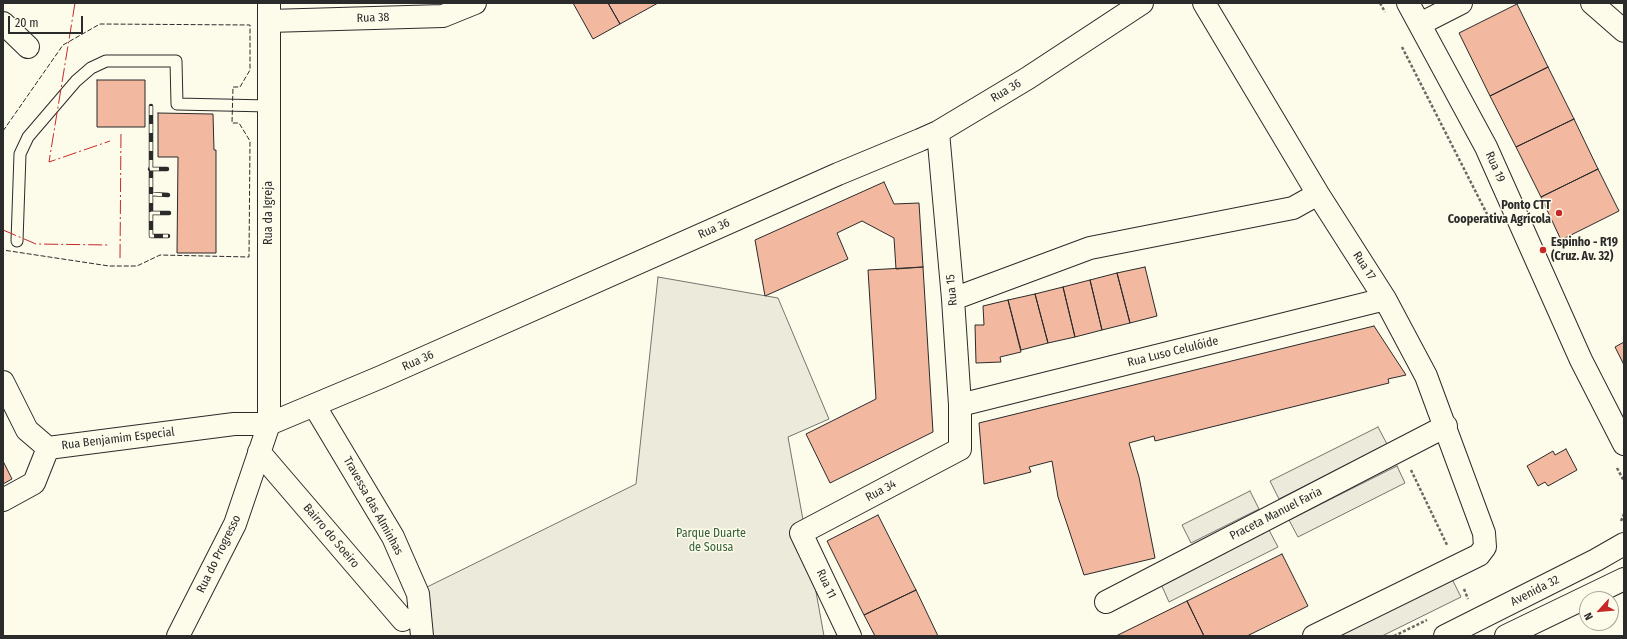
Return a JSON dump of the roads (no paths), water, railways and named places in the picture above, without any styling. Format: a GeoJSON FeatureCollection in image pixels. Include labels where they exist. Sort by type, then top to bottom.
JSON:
{"type":"FeatureCollection","features":[{"type":"Feature","properties":{"kind":"street","name":"Rua 38"},"geometry":{"type":"LineString","coordinates":[[269,12],[442,16],[475,3]]}},
{"type":"Feature","properties":{"kind":"street","name":"Rua 36"},"geometry":{"type":"LineString","coordinates":[[269,424],[388,374],[838,174],[938,132],[1028,78],[1142,3]]}},
{"type":"Feature","properties":{"kind":"street","name":"Rua 17"},"geometry":{"type":"LineString","coordinates":[[1204,3],[1318,194],[1385,299],[1426,376],[1446,426],[1484,533],[1484,547],[1479,555],[1314,636]]}},
{"type":"Feature","properties":{"kind":"street","name":"Rua 19"},"geometry":{"type":"LineString","coordinates":[[1408,3],[1486,147],[1581,360],[1624,444]]}},
{"type":"Feature","properties":{"kind":"street"},"geometry":{"type":"LineString","coordinates":[[1420,24],[1461,3]]}},
{"type":"Feature","properties":{"kind":"street"},"geometry":{"type":"LineString","coordinates":[[1592,3],[1624,31]]}},
{"type":"Feature","properties":{"kind":"street","name":"Rua da Igreja"},"geometry":{"type":"LineString","coordinates":[[269,12],[269,424]]}},
{"type":"Feature","properties":{"kind":"street"},"geometry":{"type":"LineString","coordinates":[[3,23],[28,47]]}},
{"type":"Feature","properties":{"kind":"street","name":"Rua 15"},"geometry":{"type":"LineString","coordinates":[[938,132],[953,299],[960,405],[960,449]]}},
{"type":"Feature","properties":{"kind":"street"},"geometry":{"type":"LineString","coordinates":[[953,299],[1090,248],[1292,208],[1318,194]]}},
{"type":"Feature","properties":{"kind":"street","name":"Rua Luso Celulóide"},"geometry":{"type":"LineString","coordinates":[[960,405],[1385,299]]}},
{"type":"Feature","properties":{"kind":"street","name":"Rua Benjamim Especial"},"geometry":{"type":"LineString","coordinates":[[3,382],[27,430],[48,448],[234,424],[269,424]]}},
{"type":"Feature","properties":{"kind":"street","name":"Travessa das Alminhas"},"geometry":{"type":"LineString","coordinates":[[314,405],[393,537],[418,594],[422,636]]}},
{"type":"Feature","properties":{"kind":"street","name":"Rua do Progresso"},"geometry":{"type":"LineString","coordinates":[[178,636],[235,524],[269,424]]}},
{"type":"Feature","properties":{"kind":"street","name":"Praceta Manuel Faria"},"geometry":{"type":"LineString","coordinates":[[1106,602],[1446,426]]}},
{"type":"Feature","properties":{"kind":"street"},"geometry":{"type":"LineString","coordinates":[[3,500],[34,483],[48,448]]}},
{"type":"Feature","properties":{"kind":"street","name":"Rua 34"},"geometry":{"type":"LineString","coordinates":[[801,533],[960,449]]}},
{"type":"Feature","properties":{"kind":"street","name":"Bairro do Soeiro"},"geometry":{"type":"LineString","coordinates":[[259,452],[403,620]]}},
{"type":"Feature","properties":{"kind":"street","name":"Rua 11"},"geometry":{"type":"LineString","coordinates":[[801,533],[850,636]]}},
{"type":"Feature","properties":{"kind":"street","name":"Avenida 32"},"geometry":{"type":"LineString","coordinates":[[1445,636],[1596,560],[1624,544]]}},
{"type":"Feature","properties":{"kind":"street"},"geometry":{"type":"LineString","coordinates":[[1506,636],[1624,579]]}},
{"type":"Feature","properties":{"kind":"lane"},"geometry":{"type":"LineString","coordinates":[[17,241],[20,154],[28,137],[76,81],[91,68],[106,61],[176,61],[177,104],[269,106]]}},
{"type":"Feature","properties":{"kind":"railway"},"geometry":{"type":"LineString","coordinates":[[151,106],[151,194],[168,195]]}},
{"type":"Feature","properties":{"kind":"railway"},"geometry":{"type":"LineString","coordinates":[[150,169],[167,169]]}},
{"type":"Feature","properties":{"kind":"railway"},"geometry":{"type":"LineString","coordinates":[[151,194],[151,236],[168,236]]}},
{"type":"Feature","properties":{"kind":"railway"},"geometry":{"type":"LineString","coordinates":[[151,213],[169,213]]}},
{"type":"Feature","properties":{"kind":"place","name":"Ponto CTT Cooperativa Agrícola"},"geometry":{"type":"Point","coordinates":[1559,213]}},
{"type":"Feature","properties":{"kind":"place","name":"Espinho - R19 (Cruz. Av. 32)"},"geometry":{"type":"Point","coordinates":[1543,250]}},
{"type":"Feature","properties":{"kind":"park label","name":"Parque Duarte de Sousa"},"geometry":{"type":"Point","coordinates":[711,541]}}]}
